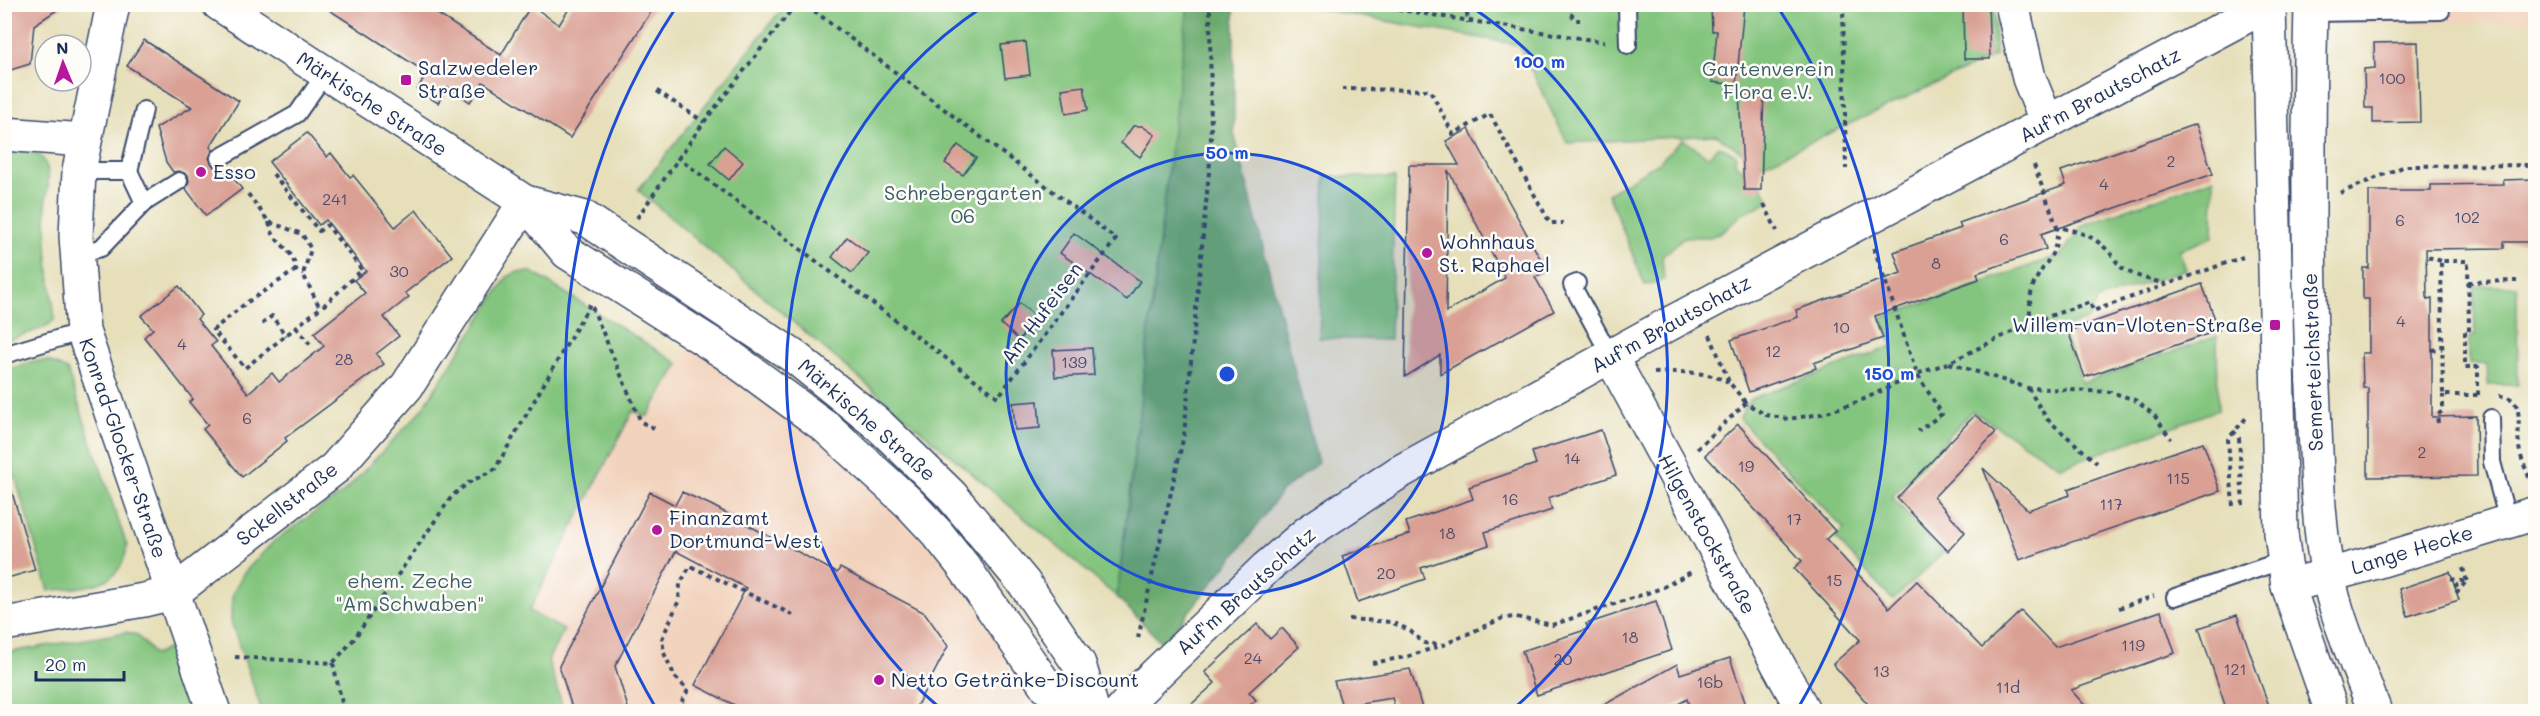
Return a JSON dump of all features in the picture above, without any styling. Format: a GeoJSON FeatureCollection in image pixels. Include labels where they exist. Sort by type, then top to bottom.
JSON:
{"type":"FeatureCollection","features":[{"type":"Feature","properties":{"kind":"street","name":"Konrad-Glocker-Straße"},"geometry":{"type":"LineString","coordinates":[[113,4],[81,156],[77,255],[83,331],[214,711]]}},
{"type":"Feature","properties":{"kind":"street","name":"Märkische Straße"},"geometry":{"type":"LineString","coordinates":[[219,4],[525,202],[567,252],[724,352],[776,388],[826,427],[908,502],[964,567],[1047,687],[1073,711]]}},
{"type":"Feature","properties":{"kind":"street"},"geometry":{"type":"LineString","coordinates":[[2012,4],[2029,78],[2035,130]]}},
{"type":"Feature","properties":{"kind":"street","name":"Auf'm Brautschatz"},"geometry":{"type":"LineString","coordinates":[[1120,711],[1250,583],[1308,532],[1398,473],[1699,308],[2269,4]]}},
{"type":"Feature","properties":{"kind":"street","name":"Semerteichstraße"},"geometry":{"type":"LineString","coordinates":[[2269,4],[2281,533],[2286,573],[2332,711]]}},
{"type":"Feature","properties":{"kind":"street","name":"Semerteichstraße"},"geometry":{"type":"LineString","coordinates":[[2311,9],[2309,193],[2311,358],[2318,491],[2328,575],[2340,617],[2375,711]]}},
{"type":"Feature","properties":{"kind":"street"},"geometry":{"type":"LineString","coordinates":[[4,134],[81,156]]}},
{"type":"Feature","properties":{"kind":"street","name":"Märkische Straße"},"geometry":{"type":"LineString","coordinates":[[525,202],[585,218],[796,358],[880,426],[951,495],[1024,582],[1079,664],[1093,711]]}},
{"type":"Feature","properties":{"kind":"street","name":"Sckellstraße"},"geometry":{"type":"LineString","coordinates":[[4,624],[144,600],[173,592],[335,468],[407,386],[525,202]]}},
{"type":"Feature","properties":{"kind":"street","name":"Hilgenstockstraße"},"geometry":{"type":"LineString","coordinates":[[1611,357],[1804,711]]}},
{"type":"Feature","properties":{"kind":"street","name":"Lange Hecke"},"geometry":{"type":"LineString","coordinates":[[2286,573],[2328,575],[2525,506]]}},
{"type":"Feature","properties":{"kind":"lane"},"geometry":{"type":"LineString","coordinates":[[1627,4],[1629,45]]}},
{"type":"Feature","properties":{"kind":"lane"},"geometry":{"type":"LineString","coordinates":[[2311,9],[2441,11]]}},
{"type":"Feature","properties":{"kind":"lane"},"geometry":{"type":"LineString","coordinates":[[219,158],[297,114],[325,74]]}},
{"type":"Feature","properties":{"kind":"lane"},"geometry":{"type":"LineString","coordinates":[[144,110],[129,171],[144,202]]}},
{"type":"Feature","properties":{"kind":"lane"},"geometry":{"type":"LineString","coordinates":[[81,156],[129,171]]}},
{"type":"Feature","properties":{"kind":"lane"},"geometry":{"type":"LineString","coordinates":[[77,255],[101,248],[144,202],[179,181]]}},
{"type":"Feature","properties":{"kind":"lane"},"geometry":{"type":"LineString","coordinates":[[1577,283],[1572,285],[1611,357]]}},
{"type":"Feature","properties":{"kind":"lane"},"geometry":{"type":"LineString","coordinates":[[4,355],[83,331]]}},
{"type":"Feature","properties":{"kind":"lane"},"geometry":{"type":"LineString","coordinates":[[2491,418],[2492,462],[2525,506]]}},
{"type":"Feature","properties":{"kind":"lane"},"geometry":{"type":"LineString","coordinates":[[2175,597],[2286,573]]}},
{"type":"Feature","properties":{"kind":"path"},"geometry":{"type":"LineString","coordinates":[[639,214],[677,157],[796,4]]}},
{"type":"Feature","properties":{"kind":"path","name":"Am Hufeisen"},"geometry":{"type":"LineString","coordinates":[[677,157],[998,397],[1116,239],[805,4]]}},
{"type":"Feature","properties":{"kind":"path"},"geometry":{"type":"LineString","coordinates":[[1138,638],[1184,435],[1211,150],[1210,4]]}},
{"type":"Feature","properties":{"kind":"path"},"geometry":{"type":"LineString","coordinates":[[1362,4],[1468,23],[1629,45]]}},
{"type":"Feature","properties":{"kind":"path"},"geometry":{"type":"LineString","coordinates":[[1466,4],[1468,23]]}},
{"type":"Feature","properties":{"kind":"path"},"geometry":{"type":"LineString","coordinates":[[1573,4],[1572,16],[1580,20]]}},
{"type":"Feature","properties":{"kind":"path"},"geometry":{"type":"LineString","coordinates":[[1843,4],[1846,169]]}},
{"type":"Feature","properties":{"kind":"path"},"geometry":{"type":"LineString","coordinates":[[1593,34],[1593,40]]}},
{"type":"Feature","properties":{"kind":"path"},"geometry":{"type":"LineString","coordinates":[[1342,89],[1430,90],[1453,134],[1490,114],[1550,223],[1563,223]]}},
{"type":"Feature","properties":{"kind":"path"},"geometry":{"type":"LineString","coordinates":[[657,91],[704,122]]}},
{"type":"Feature","properties":{"kind":"path"},"geometry":{"type":"LineString","coordinates":[[2030,323],[2029,303],[2033,287],[2041,271],[2053,257],[2058,240],[2035,130]]}},
{"type":"Feature","properties":{"kind":"path"},"geometry":{"type":"LineString","coordinates":[[2309,193],[2339,193],[2405,166],[2535,165]]}},
{"type":"Feature","properties":{"kind":"path"},"geometry":{"type":"LineString","coordinates":[[273,174],[319,231],[327,225],[362,270],[320,308],[244,369],[213,330],[246,303],[296,270]]}},
{"type":"Feature","properties":{"kind":"path"},"geometry":{"type":"LineString","coordinates":[[248,194],[269,222],[271,234],[294,257],[296,270]]}},
{"type":"Feature","properties":{"kind":"path"},"geometry":{"type":"LineString","coordinates":[[269,222],[302,234],[311,249],[303,274]]}},
{"type":"Feature","properties":{"kind":"path"},"geometry":{"type":"LineString","coordinates":[[1851,227],[1874,248],[1917,374],[1942,414],[1918,431]]}},
{"type":"Feature","properties":{"kind":"path"},"geometry":{"type":"LineString","coordinates":[[2057,227],[2076,230],[2093,237],[2107,249],[2121,267],[2136,275],[2167,284]]}},
{"type":"Feature","properties":{"kind":"path"},"geometry":{"type":"LineString","coordinates":[[1699,308],[1729,382],[1746,403],[1766,415],[1788,419],[1821,414],[1860,402],[2030,323],[2090,302],[2093,311],[2246,256],[2246,259]]}},
{"type":"Feature","properties":{"kind":"path"},"geometry":{"type":"LineString","coordinates":[[2428,257],[2441,261],[2468,261],[2469,331],[2464,331],[2465,367],[2478,367],[2478,395]]}},
{"type":"Feature","properties":{"kind":"path"},"geometry":{"type":"LineString","coordinates":[[2438,423],[2438,416],[2443,410],[2441,261]]}},
{"type":"Feature","properties":{"kind":"path"},"geometry":{"type":"LineString","coordinates":[[296,270],[303,274],[320,308]]}},
{"type":"Feature","properties":{"kind":"path"},"geometry":{"type":"LineString","coordinates":[[2468,282],[2517,281]]}},
{"type":"Feature","properties":{"kind":"path"},"geometry":{"type":"LineString","coordinates":[[333,663],[354,639],[452,496],[468,483],[495,469],[590,303],[641,422],[656,429]]}},
{"type":"Feature","properties":{"kind":"path"},"geometry":{"type":"LineString","coordinates":[[262,324],[272,316],[286,336]]}},
{"type":"Feature","properties":{"kind":"path"},"geometry":{"type":"LineString","coordinates":[[296,327],[313,348]]}},
{"type":"Feature","properties":{"kind":"path"},"geometry":{"type":"LineString","coordinates":[[2432,350],[2442,349]]}},
{"type":"Feature","properties":{"kind":"path"},"geometry":{"type":"LineString","coordinates":[[1948,363],[2028,388],[2111,392],[2134,400],[2154,415],[2171,439]]}},
{"type":"Feature","properties":{"kind":"path"},"geometry":{"type":"LineString","coordinates":[[1627,386],[1649,373],[1688,371],[1716,376],[1729,382]]}},
{"type":"Feature","properties":{"kind":"path"},"geometry":{"type":"LineString","coordinates":[[2028,388],[2047,419],[2097,463]]}},
{"type":"Feature","properties":{"kind":"path"},"geometry":{"type":"LineString","coordinates":[[2443,395],[2487,395]]}},
{"type":"Feature","properties":{"kind":"path"},"geometry":{"type":"LineString","coordinates":[[2497,395],[2506,396],[2515,401],[2518,409],[2518,446],[2525,506]]}},
{"type":"Feature","properties":{"kind":"path"},"geometry":{"type":"LineString","coordinates":[[1673,472],[1746,403]]}},
{"type":"Feature","properties":{"kind":"path"},"geometry":{"type":"LineString","coordinates":[[2233,506],[2228,439],[2234,431],[2239,438],[2243,506]]}},
{"type":"Feature","properties":{"kind":"path"},"geometry":{"type":"LineString","coordinates":[[1372,663],[1406,657],[1443,645],[1503,618],[1516,617],[1552,625],[1662,588],[1719,556]]}},
{"type":"Feature","properties":{"kind":"path"},"geometry":{"type":"LineString","coordinates":[[695,711],[681,703],[688,690],[675,677],[664,652],[662,639],[680,600],[680,584],[690,566],[793,615]]}},
{"type":"Feature","properties":{"kind":"path"},"geometry":{"type":"LineString","coordinates":[[2451,579],[2467,582]]}},
{"type":"Feature","properties":{"kind":"path"},"geometry":{"type":"LineString","coordinates":[[2454,586],[2467,582]]}},
{"type":"Feature","properties":{"kind":"path"},"geometry":{"type":"LineString","coordinates":[[2456,593],[2467,582]]}},
{"type":"Feature","properties":{"kind":"path"},"geometry":{"type":"LineString","coordinates":[[2120,608],[2163,593],[2175,597]]}},
{"type":"Feature","properties":{"kind":"path"},"geometry":{"type":"LineString","coordinates":[[1349,619],[1391,622],[1409,630],[1424,643],[1443,645]]}},
{"type":"Feature","properties":{"kind":"path"},"geometry":{"type":"LineString","coordinates":[[235,657],[333,663]]}},
{"type":"Feature","properties":{"kind":"path"},"geometry":{"type":"LineString","coordinates":[[333,663],[344,711]]}},
{"type":"Feature","properties":{"kind":"shaded area"},"geometry":{"type":"Polygon","coordinates":[[[2333,5],[2535,5],[2535,22],[2333,25],[2333,5]]]}},
{"type":"Feature","properties":{"kind":"shaded area"},"geometry":{"type":"Polygon","coordinates":[[[691,342],[772,398],[900,510],[1061,711],[564,711],[548,660],[528,612],[633,410],[647,417],[691,342]]]}},
{"type":"Feature","properties":{"kind":"green space","name":"Schrebergarten 06"},"geometry":{"type":"Polygon","coordinates":[[[785,5],[1188,5],[1117,597],[638,190],[785,5]]]}},
{"type":"Feature","properties":{"kind":"green space"},"geometry":{"type":"Polygon","coordinates":[[[1188,5],[1234,5],[1234,133],[1318,463],[1281,492],[1245,542],[1163,644],[1117,597],[1188,5]]]}},
{"type":"Feature","properties":{"kind":"green space","name":"Gartenverein Flora e.V."},"geometry":{"type":"Polygon","coordinates":[[[1297,5],[1995,5],[1995,56],[1762,165],[1716,135],[1567,143],[1519,45],[1297,5]]]}},
{"type":"Feature","properties":{"kind":"green space"},"geometry":{"type":"Polygon","coordinates":[[[1683,139],[1708,157],[1718,146],[1736,154],[1735,163],[1762,186],[1769,201],[1741,215],[1725,230],[1710,237],[1684,237],[1662,257],[1664,280],[1645,285],[1608,194],[1659,162],[1683,139]]]}},
{"type":"Feature","properties":{"kind":"green space"},"geometry":{"type":"Polygon","coordinates":[[[5,150],[37,154],[47,167],[46,232],[55,319],[46,327],[5,341],[5,150]]]}},
{"type":"Feature","properties":{"kind":"green space"},"geometry":{"type":"Polygon","coordinates":[[[1325,176],[1395,178],[1390,340],[1319,338],[1325,176]]]}},
{"type":"Feature","properties":{"kind":"green space"},"geometry":{"type":"Polygon","coordinates":[[[2214,178],[2213,237],[2179,250],[2186,269],[2098,300],[2088,319],[2062,330],[2082,383],[2217,336],[2218,410],[2061,467],[1972,411],[1892,497],[1943,553],[1893,600],[1835,538],[1844,529],[1739,419],[1750,399],[1893,346],[1881,318],[2061,255],[2083,225],[2214,178]]]}},
{"type":"Feature","properties":{"kind":"green space","name":"ehem. Zeche \"Am Schwaben\""},"geometry":{"type":"Polygon","coordinates":[[[517,272],[532,272],[679,364],[647,417],[633,411],[529,611],[564,630],[548,660],[564,711],[262,711],[231,622],[232,595],[243,574],[274,541],[344,492],[421,411],[507,277],[517,272]]]}},
{"type":"Feature","properties":{"kind":"green space"},"geometry":{"type":"Polygon","coordinates":[[[2474,286],[2517,286],[2518,385],[2488,385],[2487,364],[2469,364],[2469,336],[2475,335],[2474,286]]]}},
{"type":"Feature","properties":{"kind":"green space"},"geometry":{"type":"Polygon","coordinates":[[[34,361],[48,361],[67,370],[127,546],[117,571],[100,583],[49,591],[5,443],[5,370],[34,361]]]}},
{"type":"Feature","properties":{"kind":"green space"},"geometry":{"type":"Polygon","coordinates":[[[127,632],[137,635],[155,655],[173,646],[195,711],[5,711],[5,653],[127,632]]]}},
{"type":"Feature","properties":{"kind":"building"},"geometry":{"type":"Polygon","coordinates":[[[4,4],[66,4],[34,25],[30,64],[4,72],[4,4]]]}},
{"type":"Feature","properties":{"kind":"building"},"geometry":{"type":"Polygon","coordinates":[[[320,4],[422,4],[501,55],[531,5],[559,25],[572,4],[656,4],[570,138],[483,82],[470,102],[448,87],[438,103],[417,90],[427,73],[320,4]]]}},
{"type":"Feature","properties":{"kind":"building"},"geometry":{"type":"Polygon","coordinates":[[[1963,4],[1988,4],[1990,59],[1964,59],[1963,4]]]}},
{"type":"Feature","properties":{"kind":"building"},"geometry":{"type":"Polygon","coordinates":[[[1744,6],[1736,85],[1712,82],[1717,31],[1712,31],[1711,7],[1744,6]]]}},
{"type":"Feature","properties":{"kind":"building"},"geometry":{"type":"Polygon","coordinates":[[[144,40],[239,101],[210,147],[213,150],[209,158],[214,167],[225,167],[242,189],[206,216],[186,189],[189,181],[188,175],[179,171],[173,172],[166,162],[156,128],[192,107],[127,66],[144,40]]]}},
{"type":"Feature","properties":{"kind":"building"},"geometry":{"type":"Polygon","coordinates":[[[1026,42],[1030,75],[1005,78],[1001,45],[1026,42]]]}},
{"type":"Feature","properties":{"kind":"building"},"geometry":{"type":"Polygon","coordinates":[[[2418,42],[2420,122],[2373,123],[2373,108],[2365,108],[2364,69],[2375,68],[2374,43],[2418,42]]]}},
{"type":"Feature","properties":{"kind":"building"},"geometry":{"type":"Polygon","coordinates":[[[1084,86],[1088,110],[1066,114],[1062,89],[1084,86]]]}},
{"type":"Feature","properties":{"kind":"building"},"geometry":{"type":"Polygon","coordinates":[[[1764,91],[1761,190],[1744,190],[1739,92],[1764,91]]]}},
{"type":"Feature","properties":{"kind":"building"},"geometry":{"type":"Polygon","coordinates":[[[2196,124],[2213,174],[2041,234],[2046,249],[1977,273],[1979,279],[1875,316],[1883,338],[1814,363],[1816,368],[1749,392],[1731,340],[1798,317],[1796,310],[1901,273],[1894,252],[1961,228],[1959,223],[2066,185],[2061,171],[2196,124]]]}},
{"type":"Feature","properties":{"kind":"building"},"geometry":{"type":"Polygon","coordinates":[[[1133,126],[1142,126],[1155,135],[1140,157],[1121,143],[1133,126]]]}},
{"type":"Feature","properties":{"kind":"building","name":"Wohnhaus St. Raphael"},"geometry":{"type":"Polygon","coordinates":[[[1469,129],[1547,271],[1535,277],[1554,311],[1440,374],[1440,355],[1405,377],[1409,165],[1459,165],[1446,141],[1469,129]],[[1448,170],[1446,312],[1505,278],[1448,170]]]}},
{"type":"Feature","properties":{"kind":"building"},"geometry":{"type":"Polygon","coordinates":[[[307,133],[327,157],[331,153],[350,177],[353,175],[395,227],[416,210],[452,256],[405,293],[409,297],[384,317],[399,336],[376,354],[384,364],[285,438],[287,441],[242,477],[203,429],[208,425],[189,402],[193,399],[144,337],[153,329],[141,316],[179,286],[201,315],[197,319],[216,342],[211,346],[248,393],[272,373],[279,382],[324,346],[314,333],[365,293],[354,280],[366,271],[326,220],[319,225],[269,162],[307,133]]]}},
{"type":"Feature","properties":{"kind":"building"},"geometry":{"type":"Polygon","coordinates":[[[958,145],[976,158],[963,175],[945,163],[958,145]]]}},
{"type":"Feature","properties":{"kind":"building"},"geometry":{"type":"Polygon","coordinates":[[[724,146],[743,162],[729,180],[710,164],[724,146]]]}},
{"type":"Feature","properties":{"kind":"building"},"geometry":{"type":"Polygon","coordinates":[[[2535,179],[2535,242],[2504,242],[2504,248],[2426,249],[2427,299],[2432,298],[2432,417],[2476,416],[2477,476],[2368,477],[2368,388],[2363,388],[2362,353],[2369,353],[2369,299],[2363,299],[2363,268],[2369,268],[2369,191],[2431,191],[2431,185],[2504,184],[2503,180],[2535,179]]]}},
{"type":"Feature","properties":{"kind":"building"},"geometry":{"type":"Polygon","coordinates":[[[1074,233],[1140,281],[1127,300],[1060,253],[1074,233]]]}},
{"type":"Feature","properties":{"kind":"building"},"geometry":{"type":"Polygon","coordinates":[[[847,237],[868,253],[852,273],[832,257],[847,237]]]}},
{"type":"Feature","properties":{"kind":"building"},"geometry":{"type":"Polygon","coordinates":[[[2202,284],[2219,330],[2085,377],[2068,331],[2202,284]]]}},
{"type":"Feature","properties":{"kind":"building"},"geometry":{"type":"Polygon","coordinates":[[[1020,303],[1037,318],[1019,340],[1001,324],[1020,303]]]}},
{"type":"Feature","properties":{"kind":"building"},"geometry":{"type":"Polygon","coordinates":[[[1092,348],[1094,375],[1055,377],[1053,350],[1092,348]]]}},
{"type":"Feature","properties":{"kind":"building"},"geometry":{"type":"Polygon","coordinates":[[[1038,401],[1040,428],[1015,430],[1013,403],[1038,401]]]}},
{"type":"Feature","properties":{"kind":"building"},"geometry":{"type":"Polygon","coordinates":[[[1975,415],[1996,432],[1934,497],[1965,532],[1948,551],[1897,498],[1975,415]]]}},
{"type":"Feature","properties":{"kind":"building"},"geometry":{"type":"Polygon","coordinates":[[[1738,424],[1835,531],[1826,539],[1889,608],[1917,581],[1982,648],[2021,611],[2055,647],[2161,611],[2175,653],[2071,690],[2090,711],[1874,711],[1833,664],[1860,640],[1794,568],[1802,561],[1705,455],[1738,424]]]}},
{"type":"Feature","properties":{"kind":"building"},"geometry":{"type":"Polygon","coordinates":[[[1601,430],[1616,475],[1548,498],[1552,510],[1485,532],[1489,545],[1421,568],[1425,579],[1358,602],[1342,556],[1410,534],[1406,522],[1473,499],[1469,487],[1536,464],[1532,452],[1601,430]]]}},
{"type":"Feature","properties":{"kind":"building"},"geometry":{"type":"Polygon","coordinates":[[[2203,442],[2220,491],[2019,560],[1983,468],[2028,510],[2070,495],[2068,489],[2203,442]]]}},
{"type":"Feature","properties":{"kind":"building"},"geometry":{"type":"Polygon","coordinates":[[[11,489],[35,570],[4,579],[4,490],[11,489]]]}},
{"type":"Feature","properties":{"kind":"building"},"geometry":{"type":"Polygon","coordinates":[[[650,492],[675,505],[682,492],[711,505],[837,573],[840,568],[925,613],[948,646],[914,711],[746,711],[695,685],[746,588],[676,551],[615,666],[629,711],[573,711],[559,666],[650,492]]]}},
{"type":"Feature","properties":{"kind":"building"},"geometry":{"type":"Polygon","coordinates":[[[2450,572],[2459,600],[2408,616],[2399,589],[2450,572]]]}},
{"type":"Feature","properties":{"kind":"building"},"geometry":{"type":"Polygon","coordinates":[[[1656,601],[1672,650],[1537,695],[1522,651],[1588,629],[1586,624],[1656,601]]]}},
{"type":"Feature","properties":{"kind":"building"},"geometry":{"type":"Polygon","coordinates":[[[2237,615],[2271,711],[2227,711],[2199,628],[2237,615]]]}},
{"type":"Feature","properties":{"kind":"building"},"geometry":{"type":"Polygon","coordinates":[[[1257,624],[1270,639],[1282,628],[1299,647],[1249,692],[1256,700],[1243,711],[1184,711],[1215,683],[1205,672],[1257,624]]]}},
{"type":"Feature","properties":{"kind":"building"},"geometry":{"type":"Polygon","coordinates":[[[1730,658],[1748,711],[1691,711],[1687,699],[1666,711],[1593,711],[1677,664],[1680,674],[1730,658]]]}},
{"type":"Feature","properties":{"kind":"building"},"geometry":{"type":"Polygon","coordinates":[[[1410,669],[1423,711],[1396,711],[1392,698],[1342,706],[1334,681],[1410,669]]]}},
{"type":"Feature","properties":{"kind":"place","name":"Salzwedeler Straße"},"geometry":{"type":"Point","coordinates":[406,80]}},
{"type":"Feature","properties":{"kind":"place","name":"Esso"},"geometry":{"type":"Point","coordinates":[201,172]}},
{"type":"Feature","properties":{"kind":"place","name":"Wohnhaus St. Raphael"},"geometry":{"type":"Point","coordinates":[1427,253]}},
{"type":"Feature","properties":{"kind":"place","name":"Willem-van-Vloten-Straße"},"geometry":{"type":"Point","coordinates":[2275,325]}},
{"type":"Feature","properties":{"kind":"place","name":"Finanzamt Dortmund-West"},"geometry":{"type":"Point","coordinates":[657,530]}},
{"type":"Feature","properties":{"kind":"place","name":"Netto Getränke-Discount"},"geometry":{"type":"Point","coordinates":[879,680]}}]}
